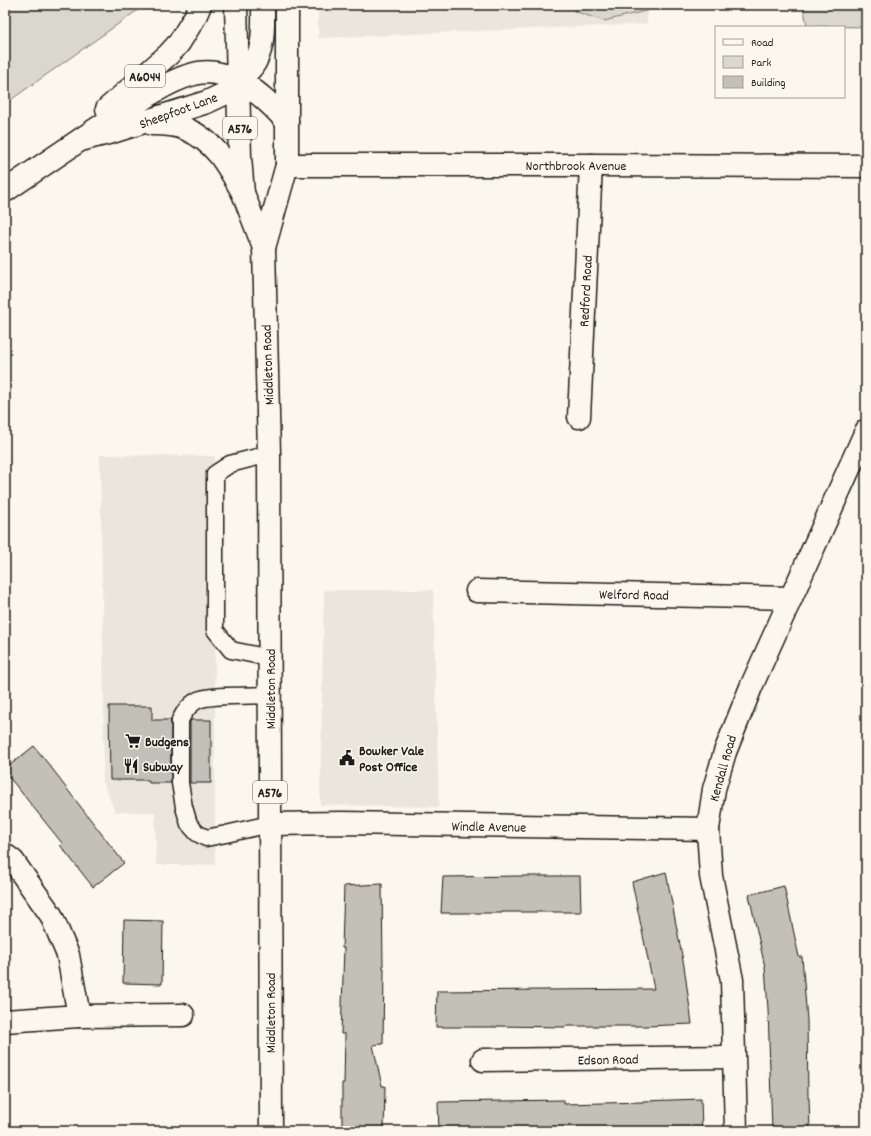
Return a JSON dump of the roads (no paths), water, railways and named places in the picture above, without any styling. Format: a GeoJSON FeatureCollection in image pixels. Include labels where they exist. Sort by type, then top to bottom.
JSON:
{"type":"FeatureCollection","features":[{"type":"Feature","properties":{"kind":"main road","name":"Sheepfoot Lane"},"geometry":{"type":"LineString","coordinates":[[80,140],[107,108],[169,54],[179,43],[195,17],[200,5]]}},
{"type":"Feature","properties":{"kind":"main road","name":"Middleton Road"},"geometry":{"type":"LineString","coordinates":[[236,5],[240,157],[243,193],[264,248]]}},
{"type":"Feature","properties":{"kind":"main road"},"geometry":{"type":"LineString","coordinates":[[239,81],[252,67],[259,54],[263,37],[263,5]]}},
{"type":"Feature","properties":{"kind":"main road","name":"Middleton Road"},"geometry":{"type":"LineString","coordinates":[[271,1131],[269,454],[264,248],[287,165],[287,5]]}},
{"type":"Feature","properties":{"kind":"main road","name":"Sheepfoot Lane"},"geometry":{"type":"LineString","coordinates":[[5,191],[80,140],[147,96],[183,77],[199,73],[217,72],[239,81],[224,94],[207,102],[143,123],[80,140]]}},
{"type":"Feature","properties":{"kind":"main road","name":"A576"},"geometry":{"type":"LineString","coordinates":[[239,81],[257,92],[274,107],[287,122]]}},
{"type":"Feature","properties":{"kind":"main road","name":"A6044"},"geometry":{"type":"LineString","coordinates":[[143,123],[168,124],[185,128],[205,139],[224,160],[243,193]]}},
{"type":"Feature","properties":{"kind":"main road","name":"Northbrook Avenue"},"geometry":{"type":"LineString","coordinates":[[287,165],[866,166]]}},
{"type":"Feature","properties":{"kind":"main road","name":"Redford Road"},"geometry":{"type":"LineString","coordinates":[[579,417],[591,165]]}},
{"type":"Feature","properties":{"kind":"main road","name":"Kendall Road"},"geometry":{"type":"LineString","coordinates":[[736,1131],[732,980],[711,876],[708,829],[714,789],[725,752],[751,687],[866,431]]}},
{"type":"Feature","properties":{"kind":"main road","name":"Welford Road"},"geometry":{"type":"LineString","coordinates":[[478,591],[791,598]]}},
{"type":"Feature","properties":{"kind":"main road","name":"Windle Avenue"},"geometry":{"type":"LineString","coordinates":[[270,824],[342,823],[708,829]]}},
{"type":"Feature","properties":{"kind":"main road"},"geometry":{"type":"LineString","coordinates":[[5,855],[13,861],[51,914],[68,955],[79,1016]]}},
{"type":"Feature","properties":{"kind":"main road"},"geometry":{"type":"LineString","coordinates":[[5,1021],[79,1016],[183,1015]]}},
{"type":"Feature","properties":{"kind":"main road","name":"Edson Road"},"geometry":{"type":"LineString","coordinates":[[483,1060],[734,1057]]}},
{"type":"Feature","properties":{"kind":"lane"},"geometry":{"type":"LineString","coordinates":[[269,454],[230,464],[215,474],[215,544],[216,630],[231,650],[270,658]]}},
{"type":"Feature","properties":{"kind":"lane"},"geometry":{"type":"LineString","coordinates":[[270,695],[207,697],[196,700],[185,710],[180,720],[180,784],[189,824],[197,833],[206,838],[270,824]]}},
{"type":"Feature","properties":{"kind":"place","name":"Budgens"},"geometry":{"type":"Point","coordinates":[133,741]}},
{"type":"Feature","properties":{"kind":"place","name":"Bowker Vale Post Office"},"geometry":{"type":"Point","coordinates":[347,758]}},
{"type":"Feature","properties":{"kind":"place","name":"Subway"},"geometry":{"type":"Point","coordinates":[131,766]}}]}
